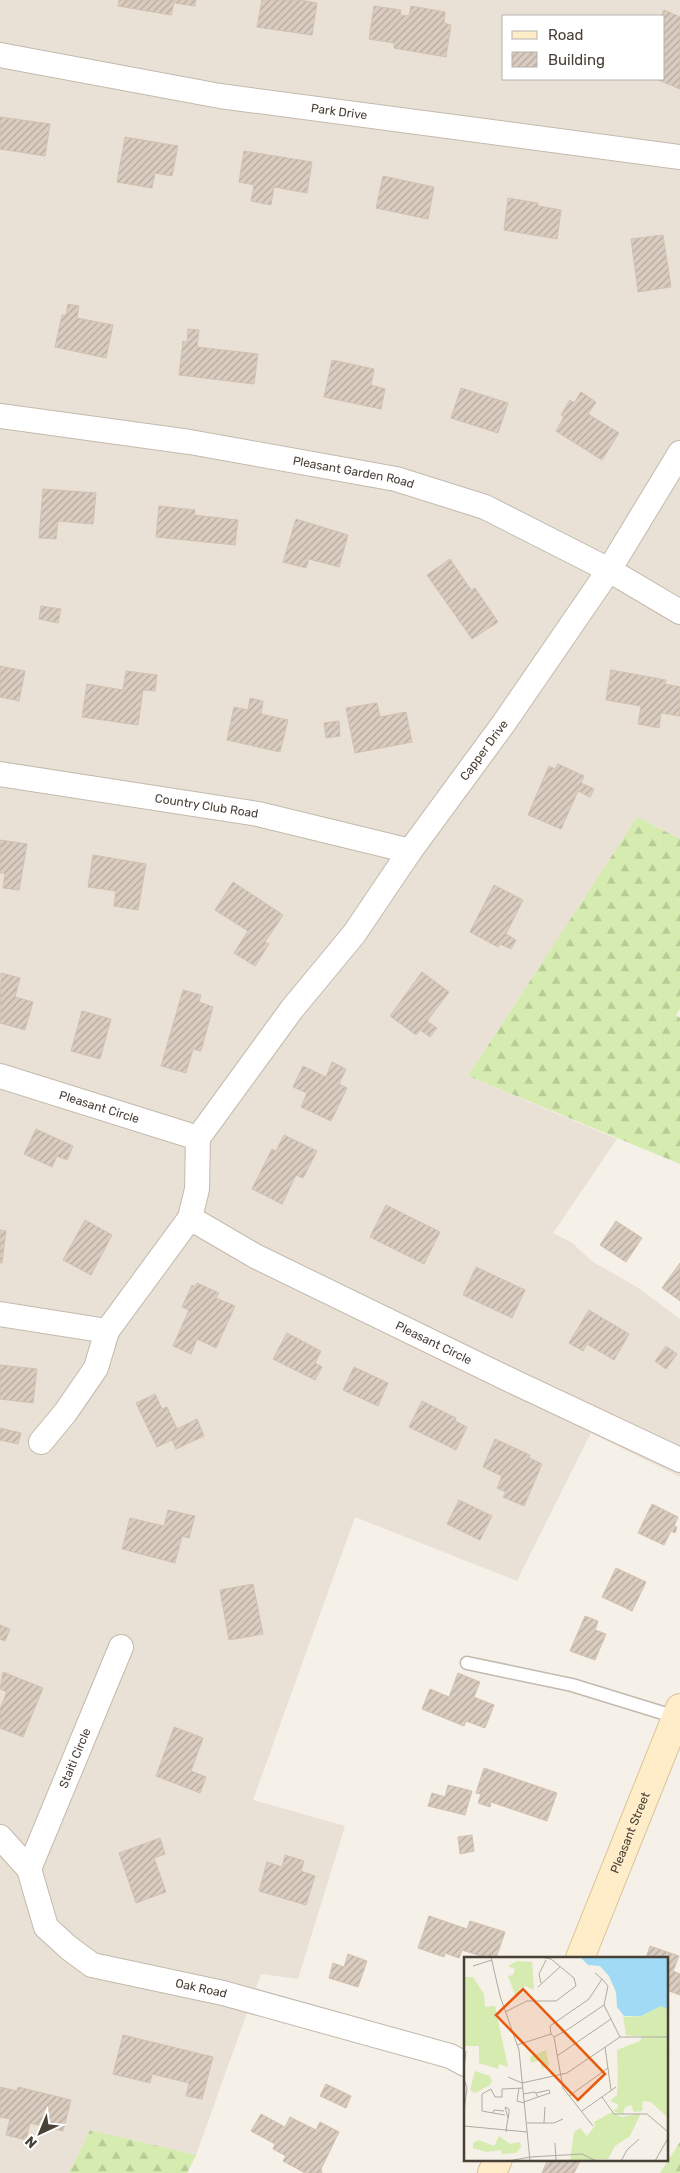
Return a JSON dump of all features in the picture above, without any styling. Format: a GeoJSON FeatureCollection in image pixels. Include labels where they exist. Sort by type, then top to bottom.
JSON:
{"type":"FeatureCollection","features":[{"type":"Feature","properties":{"kind":"main road","name":"Pleasant Street"},"geometry":{"type":"LineString","coordinates":[[580,1957],[678,1712]]}},
{"type":"Feature","properties":{"kind":"main road"},"geometry":{"type":"LineString","coordinates":[[492,2173],[498,2160]]}},
{"type":"Feature","properties":{"kind":"street","name":"Park Drive"},"geometry":{"type":"LineString","coordinates":[[0,55],[220,96],[680,158]]}},
{"type":"Feature","properties":{"kind":"street","name":"Pleasant Garden Road"},"geometry":{"type":"LineString","coordinates":[[0,416],[190,442],[396,479],[485,507],[609,570],[680,612]]}},
{"type":"Feature","properties":{"kind":"street","name":"Capper Drive"},"geometry":{"type":"LineString","coordinates":[[198,1138],[272,1035],[354,934],[410,851],[504,723],[609,570],[680,453]]}},
{"type":"Feature","properties":{"kind":"street","name":"Country Club Road"},"geometry":{"type":"LineString","coordinates":[[0,774],[258,814],[410,851]]}},
{"type":"Feature","properties":{"kind":"street","name":"Pleasant Circle"},"geometry":{"type":"LineString","coordinates":[[0,1076],[198,1138]]}},
{"type":"Feature","properties":{"kind":"street"},"geometry":{"type":"LineString","coordinates":[[41,1442],[65,1413],[96,1368],[108,1331],[190,1218],[197,1190],[198,1138]]}},
{"type":"Feature","properties":{"kind":"street","name":"Pleasant Circle"},"geometry":{"type":"LineString","coordinates":[[190,1218],[255,1256],[680,1460]]}},
{"type":"Feature","properties":{"kind":"street"},"geometry":{"type":"LineString","coordinates":[[0,1314],[108,1331]]}},
{"type":"Feature","properties":{"kind":"street","name":"Staiti Circle"},"geometry":{"type":"LineString","coordinates":[[29,1869],[121,1648]]}},
{"type":"Feature","properties":{"kind":"street","name":"Oak Road"},"geometry":{"type":"LineString","coordinates":[[0,1837],[29,1869],[46,1927],[69,1948],[92,1964],[223,1993],[450,2056],[464,2063]]}},
{"type":"Feature","properties":{"kind":"lane"},"geometry":{"type":"LineString","coordinates":[[467,1663],[678,1712]]}},
{"type":"Feature","properties":{"kind":"shaded area"},"geometry":{"type":"Polygon","coordinates":[[[0,0],[680,0],[680,839],[637,817],[468,1076],[617,1139],[553,1233],[571,1242],[593,1262],[637,1287],[680,1319],[680,1477],[591,1433],[517,1581],[355,1517],[253,1800],[345,1826],[298,1979],[261,1974],[196,2155],[90,2130],[69,2173],[0,2173],[0,0]]]}},
{"type":"Feature","properties":{"kind":"green space"},"geometry":{"type":"Polygon","coordinates":[[[637,817],[680,839],[680,1009],[676,1015],[680,1018],[680,1164],[468,1076],[637,817]]]}},
{"type":"Feature","properties":{"kind":"green space"},"geometry":{"type":"Polygon","coordinates":[[[90,2130],[196,2155],[187,2173],[69,2173],[90,2130]]]}},
{"type":"Feature","properties":{"kind":"green space"},"geometry":{"type":"Polygon","coordinates":[[[680,2142],[680,2173],[660,2173],[680,2142]]]}},
{"type":"Feature","properties":{"kind":"building"},"geometry":{"type":"Polygon","coordinates":[[[119,0],[196,0],[195,6],[174,3],[171,15],[118,6],[119,0]]]}},
{"type":"Feature","properties":{"kind":"building"},"geometry":{"type":"Polygon","coordinates":[[[262,0],[300,0],[317,3],[312,35],[257,27],[262,0]]]}},
{"type":"Feature","properties":{"kind":"building"},"geometry":{"type":"Polygon","coordinates":[[[374,6],[401,10],[400,15],[409,16],[411,6],[445,12],[444,23],[451,25],[446,57],[394,48],[394,43],[369,39],[374,6]]]}},
{"type":"Feature","properties":{"kind":"building"},"geometry":{"type":"Polygon","coordinates":[[[664,10],[680,17],[680,89],[658,80],[665,80],[665,15],[662,15],[664,10]]]}},
{"type":"Feature","properties":{"kind":"building"},"geometry":{"type":"Polygon","coordinates":[[[0,117],[50,124],[45,156],[0,149],[0,117]]]}},
{"type":"Feature","properties":{"kind":"building"},"geometry":{"type":"Polygon","coordinates":[[[125,137],[178,146],[172,176],[155,173],[152,188],[117,182],[125,137]]]}},
{"type":"Feature","properties":{"kind":"building"},"geometry":{"type":"Polygon","coordinates":[[[244,151],[312,162],[307,193],[274,187],[271,205],[251,201],[254,185],[239,182],[244,151]]]}},
{"type":"Feature","properties":{"kind":"building"},"geometry":{"type":"Polygon","coordinates":[[[383,176],[434,187],[428,219],[376,208],[383,176]]]}},
{"type":"Feature","properties":{"kind":"building"},"geometry":{"type":"Polygon","coordinates":[[[508,198],[538,203],[538,206],[561,210],[557,239],[504,230],[508,198]]]}},
{"type":"Feature","properties":{"kind":"building"},"geometry":{"type":"Polygon","coordinates":[[[663,235],[671,287],[638,292],[631,239],[663,235]]]}},
{"type":"Feature","properties":{"kind":"building"},"geometry":{"type":"Polygon","coordinates":[[[68,304],[79,306],[77,318],[113,325],[106,358],[55,347],[62,315],[66,315],[68,304]]]}},
{"type":"Feature","properties":{"kind":"building"},"geometry":{"type":"Polygon","coordinates":[[[188,329],[199,330],[197,347],[258,354],[254,384],[179,375],[183,341],[187,342],[188,329]]]}},
{"type":"Feature","properties":{"kind":"building"},"geometry":{"type":"Polygon","coordinates":[[[332,360],[374,369],[371,385],[385,389],[381,409],[324,397],[332,360]]]}},
{"type":"Feature","properties":{"kind":"building"},"geometry":{"type":"Polygon","coordinates":[[[461,388],[508,403],[498,433],[451,418],[461,388]]]}},
{"type":"Feature","properties":{"kind":"building"},"geometry":{"type":"Polygon","coordinates":[[[581,392],[596,402],[588,414],[619,433],[602,460],[556,431],[564,417],[561,415],[570,400],[574,403],[581,392]]]}},
{"type":"Feature","properties":{"kind":"building"},"geometry":{"type":"Polygon","coordinates":[[[43,489],[96,493],[93,524],[58,521],[56,539],[39,538],[43,489]]]}},
{"type":"Feature","properties":{"kind":"building"},"geometry":{"type":"Polygon","coordinates":[[[159,506],[195,510],[194,515],[238,520],[235,545],[156,537],[159,506]]]}},
{"type":"Feature","properties":{"kind":"building"},"geometry":{"type":"Polygon","coordinates":[[[296,519],[348,535],[339,567],[309,559],[306,568],[283,562],[296,519]]]}},
{"type":"Feature","properties":{"kind":"building"},"geometry":{"type":"Polygon","coordinates":[[[450,559],[471,590],[475,588],[498,622],[472,639],[427,575],[450,559]]]}},
{"type":"Feature","properties":{"kind":"building"},"geometry":{"type":"Polygon","coordinates":[[[41,606],[61,609],[58,623],[39,619],[41,606]]]}},
{"type":"Feature","properties":{"kind":"building"},"geometry":{"type":"Polygon","coordinates":[[[0,666],[25,671],[19,701],[0,697],[0,666]]]}},
{"type":"Feature","properties":{"kind":"building"},"geometry":{"type":"Polygon","coordinates":[[[611,670],[666,680],[665,684],[680,687],[680,716],[661,713],[659,728],[638,724],[641,706],[606,700],[611,670]]]}},
{"type":"Feature","properties":{"kind":"building"},"geometry":{"type":"Polygon","coordinates":[[[126,671],[157,675],[155,691],[143,690],[138,725],[82,717],[87,684],[123,690],[126,671]]]}},
{"type":"Feature","properties":{"kind":"building"},"geometry":{"type":"Polygon","coordinates":[[[250,698],[263,701],[261,714],[288,720],[280,752],[227,740],[234,707],[248,710],[250,698]]]}},
{"type":"Feature","properties":{"kind":"building"},"geometry":{"type":"Polygon","coordinates":[[[377,703],[380,717],[406,712],[412,742],[355,753],[346,708],[377,703]]]}},
{"type":"Feature","properties":{"kind":"building"},"geometry":{"type":"Polygon","coordinates":[[[339,721],[340,736],[326,738],[324,723],[339,721]]]}},
{"type":"Feature","properties":{"kind":"building"},"geometry":{"type":"Polygon","coordinates":[[[558,764],[584,776],[581,783],[594,789],[590,797],[578,791],[561,829],[528,815],[549,766],[555,769],[558,764]]]}},
{"type":"Feature","properties":{"kind":"building"},"geometry":{"type":"Polygon","coordinates":[[[0,840],[27,844],[19,890],[3,888],[5,873],[0,873],[0,840]]]}},
{"type":"Feature","properties":{"kind":"building"},"geometry":{"type":"Polygon","coordinates":[[[93,855],[146,864],[138,910],[114,906],[116,891],[88,887],[93,855]]]}},
{"type":"Feature","properties":{"kind":"building"},"geometry":{"type":"Polygon","coordinates":[[[233,882],[283,915],[265,942],[269,944],[255,966],[234,953],[248,931],[215,910],[233,882]]]}},
{"type":"Feature","properties":{"kind":"building"},"geometry":{"type":"Polygon","coordinates":[[[494,885],[523,900],[506,934],[516,940],[511,949],[500,944],[498,947],[470,932],[494,885]]]}},
{"type":"Feature","properties":{"kind":"building"},"geometry":{"type":"Polygon","coordinates":[[[422,972],[449,992],[427,1021],[437,1028],[430,1037],[420,1030],[416,1035],[390,1016],[422,972]]]}},
{"type":"Feature","properties":{"kind":"building"},"geometry":{"type":"Polygon","coordinates":[[[1,973],[20,978],[15,997],[33,1002],[25,1030],[0,1023],[1,973]]]}},
{"type":"Feature","properties":{"kind":"building"},"geometry":{"type":"Polygon","coordinates":[[[183,990],[201,995],[199,1002],[213,1007],[201,1051],[193,1049],[186,1073],[161,1066],[183,990]]]}},
{"type":"Feature","properties":{"kind":"building"},"geometry":{"type":"Polygon","coordinates":[[[82,1011],[111,1019],[100,1059],[71,1051],[82,1011]]]}},
{"type":"Feature","properties":{"kind":"building"},"geometry":{"type":"Polygon","coordinates":[[[332,1062],[346,1069],[339,1084],[347,1088],[331,1121],[301,1107],[307,1093],[293,1087],[303,1066],[326,1077],[332,1062]]]}},
{"type":"Feature","properties":{"kind":"building"},"geometry":{"type":"Polygon","coordinates":[[[36,1129],[73,1146],[67,1160],[57,1156],[52,1167],[24,1154],[36,1129]]]}},
{"type":"Feature","properties":{"kind":"building"},"geometry":{"type":"Polygon","coordinates":[[[284,1135],[317,1151],[303,1178],[296,1175],[282,1204],[252,1189],[272,1149],[276,1151],[284,1135]]]}},
{"type":"Feature","properties":{"kind":"building"},"geometry":{"type":"Polygon","coordinates":[[[386,1205],[440,1232],[424,1264],[370,1237],[386,1205]]]}},
{"type":"Feature","properties":{"kind":"building"},"geometry":{"type":"Polygon","coordinates":[[[85,1220],[112,1235],[91,1275],[63,1260],[85,1220]]]}},
{"type":"Feature","properties":{"kind":"building"},"geometry":{"type":"Polygon","coordinates":[[[616,1221],[642,1238],[626,1262],[600,1245],[616,1221]]]}},
{"type":"Feature","properties":{"kind":"building"},"geometry":{"type":"Polygon","coordinates":[[[0,1230],[6,1231],[2,1263],[0,1263],[0,1230]]]}},
{"type":"Feature","properties":{"kind":"building"},"geometry":{"type":"Polygon","coordinates":[[[680,1263],[680,1301],[662,1288],[680,1263]]]}},
{"type":"Feature","properties":{"kind":"building"},"geometry":{"type":"Polygon","coordinates":[[[476,1267],[525,1290],[512,1318],[463,1295],[476,1267]]]}},
{"type":"Feature","properties":{"kind":"building"},"geometry":{"type":"Polygon","coordinates":[[[197,1283],[219,1293],[216,1298],[235,1306],[216,1348],[197,1339],[191,1354],[173,1346],[189,1310],[182,1307],[192,1285],[195,1287],[197,1283]]]}},
{"type":"Feature","properties":{"kind":"building"},"geometry":{"type":"Polygon","coordinates":[[[589,1310],[629,1334],[614,1360],[587,1344],[583,1351],[569,1343],[589,1310]]]}},
{"type":"Feature","properties":{"kind":"building"},"geometry":{"type":"Polygon","coordinates":[[[287,1333],[321,1351],[315,1363],[322,1367],[315,1380],[273,1359],[287,1333]]]}},
{"type":"Feature","properties":{"kind":"building"},"geometry":{"type":"Polygon","coordinates":[[[666,1346],[677,1354],[666,1369],[655,1361],[666,1346]]]}},
{"type":"Feature","properties":{"kind":"building"},"geometry":{"type":"Polygon","coordinates":[[[0,1365],[37,1369],[33,1403],[0,1399],[0,1365]]]}},
{"type":"Feature","properties":{"kind":"building"},"geometry":{"type":"Polygon","coordinates":[[[354,1367],[388,1383],[378,1406],[343,1390],[354,1367]]]}},
{"type":"Feature","properties":{"kind":"building"},"geometry":{"type":"Polygon","coordinates":[[[155,1394],[162,1409],[167,1407],[177,1429],[197,1419],[204,1436],[176,1449],[172,1440],[157,1447],[136,1403],[155,1394]]]}},
{"type":"Feature","properties":{"kind":"building"},"geometry":{"type":"Polygon","coordinates":[[[422,1401],[456,1418],[455,1421],[467,1427],[456,1450],[409,1427],[422,1401]]]}},
{"type":"Feature","properties":{"kind":"building"},"geometry":{"type":"Polygon","coordinates":[[[0,1428],[21,1433],[18,1444],[0,1440],[0,1428]]]}},
{"type":"Feature","properties":{"kind":"building"},"geometry":{"type":"Polygon","coordinates":[[[495,1439],[530,1455],[529,1458],[542,1464],[524,1506],[503,1497],[506,1492],[497,1488],[502,1476],[483,1467],[495,1439]]]}},
{"type":"Feature","properties":{"kind":"building"},"geometry":{"type":"Polygon","coordinates":[[[459,1500],[492,1516],[480,1540],[447,1524],[459,1500]]]}},
{"type":"Feature","properties":{"kind":"building"},"geometry":{"type":"Polygon","coordinates":[[[652,1504],[678,1517],[674,1526],[677,1527],[675,1533],[671,1531],[664,1545],[638,1533],[652,1504]]]}},
{"type":"Feature","properties":{"kind":"building"},"geometry":{"type":"Polygon","coordinates":[[[168,1510],[195,1516],[189,1538],[182,1536],[175,1563],[122,1549],[130,1518],[164,1526],[168,1510]]]}},
{"type":"Feature","properties":{"kind":"building"},"geometry":{"type":"Polygon","coordinates":[[[616,1568],[646,1582],[632,1611],[602,1597],[616,1568]]]}},
{"type":"Feature","properties":{"kind":"building"},"geometry":{"type":"Polygon","coordinates":[[[253,1584],[263,1634],[229,1640],[220,1590],[253,1584]]]}},
{"type":"Feature","properties":{"kind":"building"},"geometry":{"type":"Polygon","coordinates":[[[585,1616],[598,1621],[595,1630],[606,1634],[595,1660],[570,1651],[585,1616]]]}},
{"type":"Feature","properties":{"kind":"building"},"geometry":{"type":"Polygon","coordinates":[[[0,1625],[10,1629],[5,1641],[0,1639],[0,1625]]]}},
{"type":"Feature","properties":{"kind":"building"},"geometry":{"type":"Polygon","coordinates":[[[3,1672],[43,1688],[23,1737],[0,1728],[0,1709],[7,1692],[0,1689],[3,1672]]]}},
{"type":"Feature","properties":{"kind":"building"},"geometry":{"type":"Polygon","coordinates":[[[458,1673],[480,1682],[474,1697],[494,1705],[485,1728],[466,1721],[464,1726],[422,1709],[430,1689],[449,1697],[458,1673]]]}},
{"type":"Feature","properties":{"kind":"building"},"geometry":{"type":"Polygon","coordinates":[[[174,1727],[203,1738],[191,1771],[206,1777],[200,1793],[156,1776],[174,1727]]]}},
{"type":"Feature","properties":{"kind":"building"},"geometry":{"type":"Polygon","coordinates":[[[484,1768],[557,1793],[547,1821],[491,1802],[490,1807],[478,1803],[481,1794],[476,1793],[484,1768]]]}},
{"type":"Feature","properties":{"kind":"building"},"geometry":{"type":"Polygon","coordinates":[[[448,1785],[472,1791],[465,1815],[428,1806],[432,1793],[445,1797],[448,1785]]]}},
{"type":"Feature","properties":{"kind":"building"},"geometry":{"type":"Polygon","coordinates":[[[472,1835],[474,1851],[460,1854],[458,1837],[472,1835]]]}},
{"type":"Feature","properties":{"kind":"building"},"geometry":{"type":"Polygon","coordinates":[[[160,1838],[165,1854],[154,1858],[166,1892],[136,1903],[119,1853],[160,1838]]]}},
{"type":"Feature","properties":{"kind":"building"},"geometry":{"type":"Polygon","coordinates":[[[285,1855],[304,1861],[301,1871],[315,1876],[306,1905],[259,1891],[267,1862],[282,1867],[285,1855]]]}},
{"type":"Feature","properties":{"kind":"building"},"geometry":{"type":"Polygon","coordinates":[[[429,1916],[467,1929],[470,1921],[505,1932],[496,1957],[484,1957],[462,1950],[459,1958],[445,1953],[444,1957],[418,1948],[429,1916]]]}},
{"type":"Feature","properties":{"kind":"building"},"geometry":{"type":"Polygon","coordinates":[[[650,1946],[679,1956],[673,1971],[680,1974],[680,1995],[668,1991],[668,1957],[646,1957],[650,1946]]]}},
{"type":"Feature","properties":{"kind":"building"},"geometry":{"type":"Polygon","coordinates":[[[348,1954],[367,1961],[358,1987],[329,1978],[333,1963],[344,1967],[348,1954]]]}},
{"type":"Feature","properties":{"kind":"building"},"geometry":{"type":"Polygon","coordinates":[[[123,2035],[213,2057],[202,2099],[186,2096],[189,2083],[152,2074],[150,2083],[113,2074],[123,2035]]]}},
{"type":"Feature","properties":{"kind":"building"},"geometry":{"type":"Polygon","coordinates":[[[326,2084],[351,2096],[346,2108],[320,2096],[326,2084]]]}},
{"type":"Feature","properties":{"kind":"building"},"geometry":{"type":"Polygon","coordinates":[[[0,2087],[17,2091],[18,2087],[71,2100],[63,2131],[30,2123],[26,2140],[6,2135],[10,2119],[0,2117],[0,2087]]]}},
{"type":"Feature","properties":{"kind":"building"},"geometry":{"type":"Polygon","coordinates":[[[261,2114],[285,2127],[290,2117],[316,2130],[320,2122],[339,2132],[321,2169],[322,2173],[305,2173],[283,2161],[286,2156],[273,2149],[275,2144],[251,2131],[261,2114]]]}},
{"type":"Feature","properties":{"kind":"building"},"geometry":{"type":"Polygon","coordinates":[[[548,2160],[580,2160],[574,2173],[542,2173],[548,2160]]]}}]}
